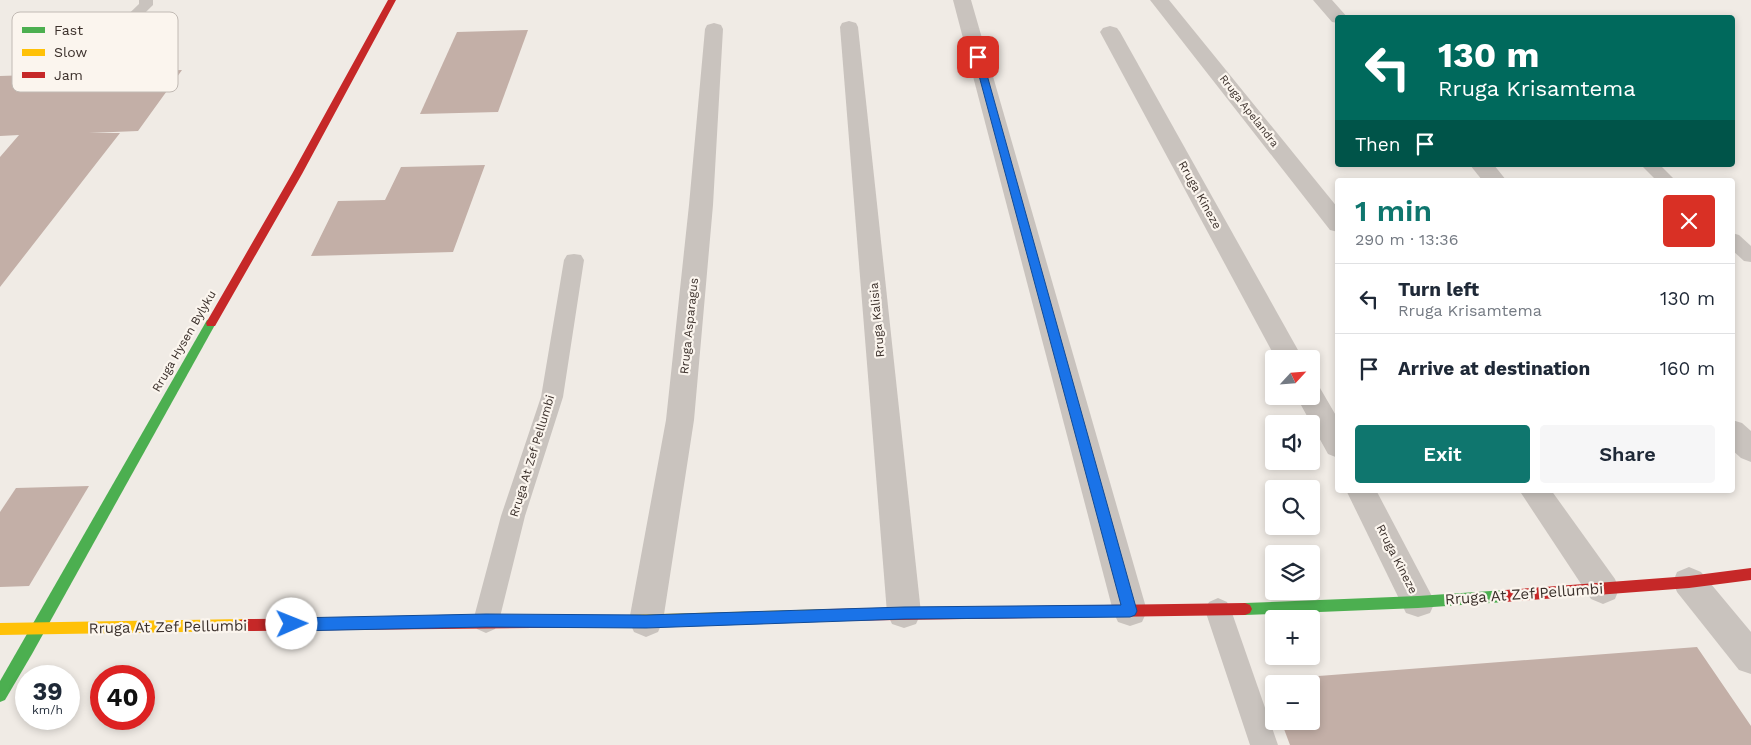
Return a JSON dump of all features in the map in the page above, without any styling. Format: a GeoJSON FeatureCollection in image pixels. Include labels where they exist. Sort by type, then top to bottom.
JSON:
{"type":"FeatureCollection","features":[{"type":"Feature","properties":{"kind":"street","name":"Rruga Hysen Bylyku"},"geometry":{"type":"LineString","coordinates":[[0,695],[40,629],[158,414],[297,174],[392,0]]}},
{"type":"Feature","properties":{"kind":"street"},"geometry":{"type":"LineString","coordinates":[[962,0],[1130,611]]}},
{"type":"Feature","properties":{"kind":"street","name":"Rruga Apelandra"},"geometry":{"type":"LineString","coordinates":[[1159,0],[1335,220]]}},
{"type":"Feature","properties":{"kind":"street"},"geometry":{"type":"LineString","coordinates":[[1322,0],[1336,15]]}},
{"type":"Feature","properties":{"kind":"street","name":"Rruga Kalisia"},"geometry":{"type":"LineString","coordinates":[[849,27],[904,613]]}},
{"type":"Feature","properties":{"kind":"street","name":"Rruga Asparagus"},"geometry":{"type":"LineString","coordinates":[[646,621],[680,420],[701,206],[714,29]]}},
{"type":"Feature","properties":{"kind":"street","name":"Rruga Kineze"},"geometry":{"type":"LineString","coordinates":[[1110,32],[1285,350]]}},
{"type":"Feature","properties":{"kind":"street"},"geometry":{"type":"LineString","coordinates":[[1483,167],[1493,178]]}},
{"type":"Feature","properties":{"kind":"street"},"geometry":{"type":"LineString","coordinates":[[1315,405],[1335,441]]}},
{"type":"Feature","properties":{"kind":"street"},"geometry":{"type":"LineString","coordinates":[[1735,434],[1751,450]]}},
{"type":"Feature","properties":{"kind":"street","name":"Rruga Kineze"},"geometry":{"type":"LineString","coordinates":[[1364,493],[1418,602]]}},
{"type":"Feature","properties":{"kind":"street"},"geometry":{"type":"LineString","coordinates":[[1536,493],[1603,589]]}},
{"type":"Feature","properties":{"kind":"street","name":"Rruga At Zef Pellumbi"},"geometry":{"type":"LineString","coordinates":[[0,629],[486,621],[646,621],[904,613],[1218,610],[1418,602],[1689,582],[1751,574]]}},
{"type":"Feature","properties":{"kind":"street"},"geometry":{"type":"LineString","coordinates":[[1689,582],[1751,658]]}},
{"type":"Feature","properties":{"kind":"lane"},"geometry":{"type":"LineString","coordinates":[[139,12],[146,5],[146,0]]}},
{"type":"Feature","properties":{"kind":"lane"},"geometry":{"type":"LineString","coordinates":[[1652,167],[1664,178]]}},
{"type":"Feature","properties":{"kind":"lane"},"geometry":{"type":"LineString","coordinates":[[1735,243],[1751,256]]}},
{"type":"Feature","properties":{"kind":"lane","name":"Rruga At Zef Pellumbi"},"geometry":{"type":"LineString","coordinates":[[486,621],[513,516],[552,397],[574,260]]}},
{"type":"Feature","properties":{"kind":"lane"},"geometry":{"type":"LineString","coordinates":[[1218,610],[1264,745]]}},
{"type":"Feature","properties":{"kind":"building"},"geometry":{"type":"Polygon","coordinates":[[[528,30],[498,112],[420,114],[457,32],[528,30]]]}},
{"type":"Feature","properties":{"kind":"building"},"geometry":{"type":"Polygon","coordinates":[[[0,76],[12,76],[12,92],[166,92],[138,131],[89,133],[120,133],[0,287],[0,157],[19,135],[0,136],[0,76]]]}},
{"type":"Feature","properties":{"kind":"building"},"geometry":{"type":"Polygon","coordinates":[[[485,165],[453,252],[311,256],[338,201],[385,200],[401,167],[485,165]]]}},
{"type":"Feature","properties":{"kind":"building"},"geometry":{"type":"Polygon","coordinates":[[[89,486],[29,586],[0,587],[0,512],[16,488],[89,486]]]}},
{"type":"Feature","properties":{"kind":"building"},"geometry":{"type":"Polygon","coordinates":[[[1697,647],[1751,726],[1751,745],[1290,745],[1284,730],[1320,730],[1320,676],[1697,647]]]}},
{"type":"Feature","properties":{"kind":"traffic: fast"},"geometry":{"type":"LineString","coordinates":[[0,695],[54,603],[211,323]]}},
{"type":"Feature","properties":{"kind":"traffic: fast"},"geometry":{"type":"LineString","coordinates":[[1245,609],[1418,602],[1505,596]]}},
{"type":"Feature","properties":{"kind":"traffic: slow"},"geometry":{"type":"LineString","coordinates":[[626,621],[830,615]]}},
{"type":"Feature","properties":{"kind":"traffic: slow"},"geometry":{"type":"LineString","coordinates":[[0,629],[245,625]]}},
{"type":"Feature","properties":{"kind":"traffic: jam"},"geometry":{"type":"LineString","coordinates":[[211,323],[297,174],[392,0]]}},
{"type":"Feature","properties":{"kind":"traffic: jam"},"geometry":{"type":"LineString","coordinates":[[1505,596],[1689,582],[1751,574]]}},
{"type":"Feature","properties":{"kind":"traffic: jam"},"geometry":{"type":"LineString","coordinates":[[830,615],[1245,609]]}},
{"type":"Feature","properties":{"kind":"traffic: jam"},"geometry":{"type":"LineString","coordinates":[[245,625],[626,621]]}},
{"type":"Feature","properties":{"kind":"route"},"geometry":{"type":"LineString","coordinates":[[292,624],[646,621],[904,613],[1130,611],[978,57]]}}]}
